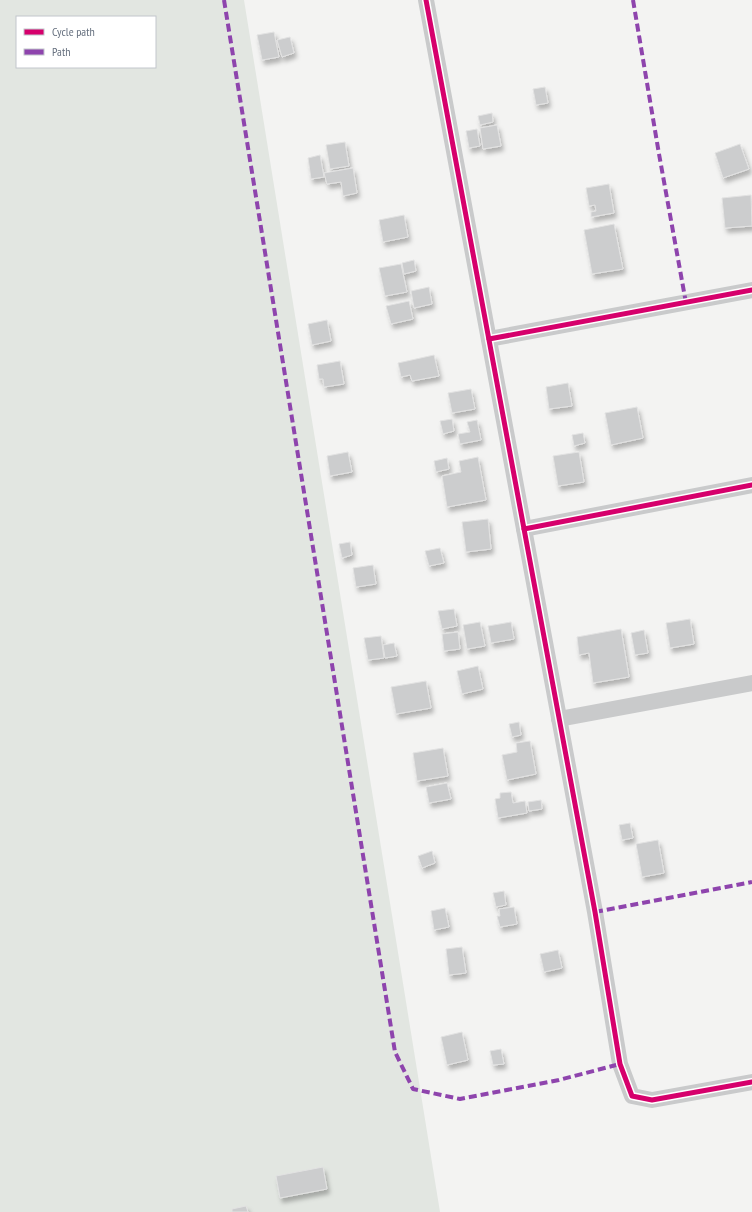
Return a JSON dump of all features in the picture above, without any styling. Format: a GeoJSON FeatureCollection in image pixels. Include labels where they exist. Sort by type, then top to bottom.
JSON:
{"type":"FeatureCollection","features":[{"type":"Feature","properties":{"kind":"street"},"geometry":{"type":"LineString","coordinates":[[426,0],[595,912],[620,1064],[632,1096],[652,1100],[752,1082]]}},
{"type":"Feature","properties":{"kind":"street"},"geometry":{"type":"LineString","coordinates":[[489,339],[752,290]]}},
{"type":"Feature","properties":{"kind":"street"},"geometry":{"type":"LineString","coordinates":[[524,529],[752,485]]}},
{"type":"Feature","properties":{"kind":"street"},"geometry":{"type":"LineString","coordinates":[[559,719],[752,683]]}},
{"type":"Feature","properties":{"kind":"shaded area"},"geometry":{"type":"Polygon","coordinates":[[[0,0],[244,0],[440,1212],[0,1212],[0,0]]]}},
{"type":"Feature","properties":{"kind":"building"},"geometry":{"type":"Polygon","coordinates":[[[274,32],[279,57],[262,60],[257,35],[274,32]]]}},
{"type":"Feature","properties":{"kind":"building"},"geometry":{"type":"Polygon","coordinates":[[[290,37],[294,53],[282,57],[277,40],[290,37]]]}},
{"type":"Feature","properties":{"kind":"building"},"geometry":{"type":"Polygon","coordinates":[[[545,87],[548,103],[536,105],[533,89],[545,87]]]}},
{"type":"Feature","properties":{"kind":"building"},"geometry":{"type":"Polygon","coordinates":[[[492,113],[493,122],[480,125],[478,116],[492,113]]]}},
{"type":"Feature","properties":{"kind":"building"},"geometry":{"type":"Polygon","coordinates":[[[497,125],[501,146],[483,149],[480,128],[497,125]]]}},
{"type":"Feature","properties":{"kind":"building"},"geometry":{"type":"Polygon","coordinates":[[[477,129],[480,146],[469,148],[466,131],[477,129]]]}},
{"type":"Feature","properties":{"kind":"building"},"geometry":{"type":"Polygon","coordinates":[[[345,142],[349,166],[330,169],[326,145],[345,142]]]}},
{"type":"Feature","properties":{"kind":"building"},"geometry":{"type":"Polygon","coordinates":[[[740,144],[749,169],[723,178],[715,153],[740,144]]]}},
{"type":"Feature","properties":{"kind":"building"},"geometry":{"type":"Polygon","coordinates":[[[320,155],[324,177],[311,179],[308,158],[320,155]]]}},
{"type":"Feature","properties":{"kind":"building"},"geometry":{"type":"Polygon","coordinates":[[[353,168],[357,193],[343,196],[341,182],[327,184],[324,173],[353,168]]]}},
{"type":"Feature","properties":{"kind":"building"},"geometry":{"type":"Polygon","coordinates":[[[609,184],[614,213],[591,217],[591,212],[596,211],[595,205],[589,206],[586,188],[609,184]]]}},
{"type":"Feature","properties":{"kind":"building"},"geometry":{"type":"Polygon","coordinates":[[[751,195],[752,226],[725,228],[722,198],[751,195]]]}},
{"type":"Feature","properties":{"kind":"building"},"geometry":{"type":"Polygon","coordinates":[[[404,215],[408,237],[383,242],[379,220],[404,215]]]}},
{"type":"Feature","properties":{"kind":"building"},"geometry":{"type":"Polygon","coordinates":[[[614,224],[623,269],[592,274],[584,230],[614,224]]]}},
{"type":"Feature","properties":{"kind":"building"},"geometry":{"type":"Polygon","coordinates":[[[414,260],[416,271],[404,274],[402,263],[414,260]]]}},
{"type":"Feature","properties":{"kind":"building"},"geometry":{"type":"Polygon","coordinates":[[[401,264],[407,292],[385,296],[379,268],[401,264]]]}},
{"type":"Feature","properties":{"kind":"building"},"geometry":{"type":"Polygon","coordinates":[[[429,287],[432,304],[414,308],[411,291],[429,287]]]}},
{"type":"Feature","properties":{"kind":"building"},"geometry":{"type":"Polygon","coordinates":[[[409,301],[413,319],[391,324],[386,306],[409,301]]]}},
{"type":"Feature","properties":{"kind":"building"},"geometry":{"type":"Polygon","coordinates":[[[327,320],[331,341],[312,345],[308,324],[327,320]]]}},
{"type":"Feature","properties":{"kind":"building"},"geometry":{"type":"Polygon","coordinates":[[[434,355],[439,376],[412,381],[410,375],[401,377],[398,363],[434,355]]]}},
{"type":"Feature","properties":{"kind":"building"},"geometry":{"type":"Polygon","coordinates":[[[340,361],[344,384],[324,387],[323,379],[319,379],[317,365],[340,361]]]}},
{"type":"Feature","properties":{"kind":"building"},"geometry":{"type":"Polygon","coordinates":[[[568,383],[572,406],[549,409],[546,387],[568,383]]]}},
{"type":"Feature","properties":{"kind":"building"},"geometry":{"type":"Polygon","coordinates":[[[471,389],[475,409],[452,413],[448,393],[471,389]]]}},
{"type":"Feature","properties":{"kind":"building"},"geometry":{"type":"Polygon","coordinates":[[[637,407],[643,438],[611,445],[605,413],[637,407]]]}},
{"type":"Feature","properties":{"kind":"building"},"geometry":{"type":"Polygon","coordinates":[[[452,419],[454,431],[443,434],[440,421],[452,419]]]}},
{"type":"Feature","properties":{"kind":"building"},"geometry":{"type":"Polygon","coordinates":[[[477,420],[481,440],[460,444],[458,434],[470,432],[467,422],[477,420]]]}},
{"type":"Feature","properties":{"kind":"building"},"geometry":{"type":"Polygon","coordinates":[[[583,433],[585,443],[574,446],[572,435],[583,433]]]}},
{"type":"Feature","properties":{"kind":"building"},"geometry":{"type":"Polygon","coordinates":[[[348,452],[352,472],[330,476],[327,456],[348,452]]]}},
{"type":"Feature","properties":{"kind":"building"},"geometry":{"type":"Polygon","coordinates":[[[579,452],[584,482],[558,486],[553,456],[579,452]]]}},
{"type":"Feature","properties":{"kind":"building"},"geometry":{"type":"Polygon","coordinates":[[[478,457],[486,500],[447,507],[442,476],[461,472],[459,461],[478,457]]]}},
{"type":"Feature","properties":{"kind":"building"},"geometry":{"type":"Polygon","coordinates":[[[447,458],[449,469],[436,472],[434,461],[447,458]]]}},
{"type":"Feature","properties":{"kind":"building"},"geometry":{"type":"Polygon","coordinates":[[[488,519],[491,549],[466,552],[462,522],[488,519]]]}},
{"type":"Feature","properties":{"kind":"building"},"geometry":{"type":"Polygon","coordinates":[[[350,542],[352,555],[342,558],[339,544],[350,542]]]}},
{"type":"Feature","properties":{"kind":"building"},"geometry":{"type":"Polygon","coordinates":[[[440,548],[444,563],[429,566],[425,551],[440,548]]]}},
{"type":"Feature","properties":{"kind":"building"},"geometry":{"type":"Polygon","coordinates":[[[373,565],[376,584],[356,587],[353,568],[373,565]]]}},
{"type":"Feature","properties":{"kind":"building"},"geometry":{"type":"Polygon","coordinates":[[[454,609],[457,626],[442,629],[438,611],[454,609]]]}},
{"type":"Feature","properties":{"kind":"building"},"geometry":{"type":"Polygon","coordinates":[[[690,619],[694,644],[670,648],[666,623],[690,619]]]}},
{"type":"Feature","properties":{"kind":"building"},"geometry":{"type":"Polygon","coordinates":[[[480,622],[485,646],[467,649],[463,625],[480,622]]]}},
{"type":"Feature","properties":{"kind":"building"},"geometry":{"type":"Polygon","coordinates":[[[511,622],[514,639],[491,643],[488,626],[511,622]]]}},
{"type":"Feature","properties":{"kind":"building"},"geometry":{"type":"Polygon","coordinates":[[[621,629],[629,677],[593,683],[589,653],[579,655],[577,637],[621,629]]]}},
{"type":"Feature","properties":{"kind":"building"},"geometry":{"type":"Polygon","coordinates":[[[644,630],[648,653],[635,655],[631,633],[644,630]]]}},
{"type":"Feature","properties":{"kind":"building"},"geometry":{"type":"Polygon","coordinates":[[[458,632],[460,649],[444,651],[442,634],[458,632]]]}},
{"type":"Feature","properties":{"kind":"building"},"geometry":{"type":"Polygon","coordinates":[[[381,636],[384,658],[368,660],[364,638],[381,636]]]}},
{"type":"Feature","properties":{"kind":"building"},"geometry":{"type":"Polygon","coordinates":[[[394,643],[397,656],[385,658],[383,645],[394,643]]]}},
{"type":"Feature","properties":{"kind":"building"},"geometry":{"type":"Polygon","coordinates":[[[478,666],[483,689],[462,694],[457,671],[478,666]]]}},
{"type":"Feature","properties":{"kind":"building"},"geometry":{"type":"Polygon","coordinates":[[[426,681],[431,708],[396,714],[391,687],[426,681]]]}},
{"type":"Feature","properties":{"kind":"building"},"geometry":{"type":"Polygon","coordinates":[[[519,722],[521,735],[512,737],[509,724],[519,722]]]}},
{"type":"Feature","properties":{"kind":"building"},"geometry":{"type":"Polygon","coordinates":[[[530,741],[536,774],[507,780],[502,755],[517,752],[516,743],[530,741]]]}},
{"type":"Feature","properties":{"kind":"building"},"geometry":{"type":"Polygon","coordinates":[[[443,748],[448,776],[417,781],[413,753],[443,748]]]}},
{"type":"Feature","properties":{"kind":"building"},"geometry":{"type":"Polygon","coordinates":[[[447,783],[451,799],[429,803],[426,787],[447,783]]]}},
{"type":"Feature","properties":{"kind":"building"},"geometry":{"type":"Polygon","coordinates":[[[511,792],[513,803],[525,801],[527,813],[498,818],[495,799],[500,798],[500,793],[511,792]]]}},
{"type":"Feature","properties":{"kind":"building"},"geometry":{"type":"Polygon","coordinates":[[[541,800],[542,809],[529,811],[528,802],[541,800]]]}},
{"type":"Feature","properties":{"kind":"building"},"geometry":{"type":"Polygon","coordinates":[[[630,823],[633,838],[622,840],[619,825],[630,823]]]}},
{"type":"Feature","properties":{"kind":"building"},"geometry":{"type":"Polygon","coordinates":[[[658,840],[664,873],[642,877],[636,844],[658,840]]]}},
{"type":"Feature","properties":{"kind":"building"},"geometry":{"type":"Polygon","coordinates":[[[432,851],[435,863],[422,868],[418,856],[432,851]]]}},
{"type":"Feature","properties":{"kind":"building"},"geometry":{"type":"Polygon","coordinates":[[[504,891],[506,905],[496,907],[493,893],[504,891]]]}},
{"type":"Feature","properties":{"kind":"building"},"geometry":{"type":"Polygon","coordinates":[[[514,907],[517,924],[500,927],[497,916],[500,916],[499,909],[514,907]]]}},
{"type":"Feature","properties":{"kind":"building"},"geometry":{"type":"Polygon","coordinates":[[[445,908],[449,927],[434,930],[431,911],[445,908]]]}},
{"type":"Feature","properties":{"kind":"building"},"geometry":{"type":"Polygon","coordinates":[[[462,947],[466,973],[449,975],[446,949],[462,947]]]}},
{"type":"Feature","properties":{"kind":"building"},"geometry":{"type":"Polygon","coordinates":[[[558,950],[562,968],[544,972],[540,954],[558,950]]]}},
{"type":"Feature","properties":{"kind":"building"},"geometry":{"type":"Polygon","coordinates":[[[462,1032],[468,1060],[447,1065],[441,1037],[462,1032]]]}},
{"type":"Feature","properties":{"kind":"building"},"geometry":{"type":"Polygon","coordinates":[[[501,1049],[504,1064],[493,1065],[490,1051],[501,1049]]]}},
{"type":"Feature","properties":{"kind":"building"},"geometry":{"type":"Polygon","coordinates":[[[323,1167],[327,1189],[280,1198],[276,1176],[323,1167]]]}},
{"type":"Feature","properties":{"kind":"building"},"geometry":{"type":"Polygon","coordinates":[[[246,1206],[248,1212],[232,1212],[232,1209],[246,1206]]]}},
{"type":"Feature","properties":{"kind":"marked path"},"geometry":{"type":"LineString","coordinates":[[224,0],[395,1052],[413,1089],[460,1099],[559,1080],[620,1064]]}},
{"type":"Feature","properties":{"kind":"marked path"},"geometry":{"type":"LineString","coordinates":[[633,0],[686,303]]}},
{"type":"Feature","properties":{"kind":"marked path"},"geometry":{"type":"LineString","coordinates":[[595,912],[752,882]]}},
{"type":"Feature","properties":{"kind":"cycle path"},"geometry":{"type":"LineString","coordinates":[[426,0],[595,912],[620,1064],[632,1096],[652,1100],[752,1082]]}},
{"type":"Feature","properties":{"kind":"cycle path"},"geometry":{"type":"LineString","coordinates":[[489,339],[752,290]]}},
{"type":"Feature","properties":{"kind":"cycle path"},"geometry":{"type":"LineString","coordinates":[[524,529],[752,485]]}}]}
